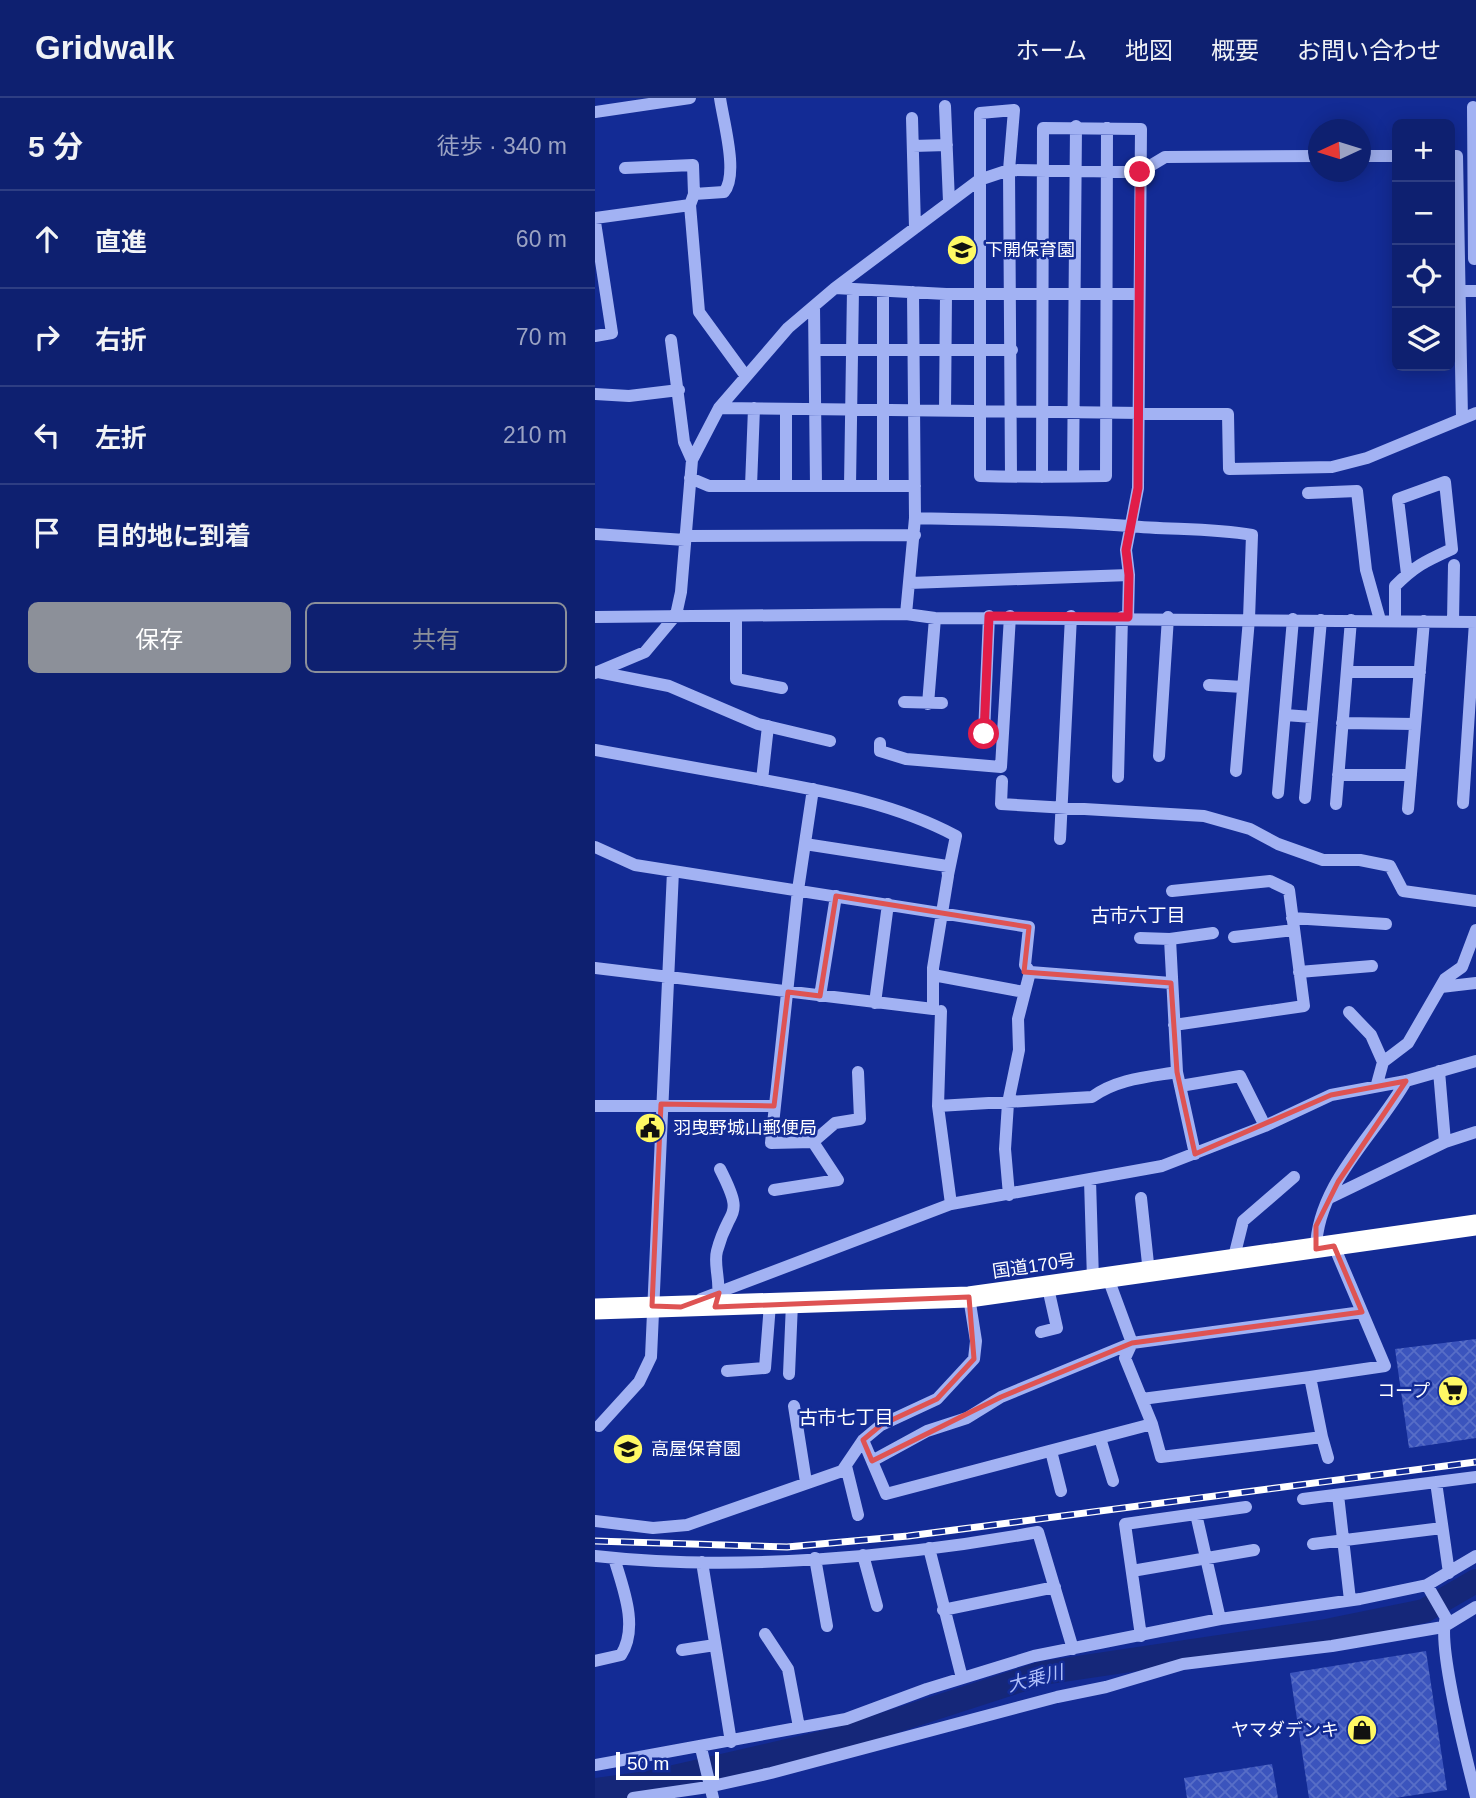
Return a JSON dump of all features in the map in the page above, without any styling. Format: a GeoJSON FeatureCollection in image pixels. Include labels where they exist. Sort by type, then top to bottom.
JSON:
{"type":"FeatureCollection","features":[{"type":"Feature","properties":{"kind":"highway","name":"国道170号"},"geometry":{"type":"LineString","coordinates":[[595,1308],[681,1307],[717,1300],[770,1304],[969,1297],[1048,1288],[1476,1225]]}},
{"type":"Feature","properties":{"kind":"street"},"geometry":{"type":"LineString","coordinates":[[595,112],[690,98]]}},
{"type":"Feature","properties":{"kind":"street"},"geometry":{"type":"LineString","coordinates":[[595,336],[611,332],[595,220],[724,192],[729,186],[731,172],[720,98]]}},
{"type":"Feature","properties":{"kind":"street"},"geometry":{"type":"LineString","coordinates":[[946,106],[949,202]]}},
{"type":"Feature","properties":{"kind":"street"},"geometry":{"type":"LineString","coordinates":[[1473,107],[1474,259]]}},
{"type":"Feature","properties":{"kind":"street"},"geometry":{"type":"LineString","coordinates":[[1011,476],[1009,170],[1014,110],[980,113],[980,475],[1011,476],[1042,477],[1106,476],[1107,128]]}},
{"type":"Feature","properties":{"kind":"street"},"geometry":{"type":"LineString","coordinates":[[912,118],[915,228]]}},
{"type":"Feature","properties":{"kind":"street"},"geometry":{"type":"LineString","coordinates":[[1073,477],[1076,126]]}},
{"type":"Feature","properties":{"kind":"street"},"geometry":{"type":"LineString","coordinates":[[1042,477],[1043,128],[1076,126],[1141,129],[1138,488],[1126,550],[1129,575],[1118,778]]}},
{"type":"Feature","properties":{"kind":"street"},"geometry":{"type":"LineString","coordinates":[[913,146],[947,145]]}},
{"type":"Feature","properties":{"kind":"street"},"geometry":{"type":"LineString","coordinates":[[596,672],[645,652],[674,618],[681,592],[692,460],[719,408],[788,328],[835,288],[979,180],[1009,170],[1140,172],[1165,156],[1308,156]]}},
{"type":"Feature","properties":{"kind":"street"},"geometry":{"type":"LineString","coordinates":[[1371,156],[1392,156]]}},
{"type":"Feature","properties":{"kind":"street"},"geometry":{"type":"LineString","coordinates":[[1455,156],[1462,418]]}},
{"type":"Feature","properties":{"kind":"street"},"geometry":{"type":"LineString","coordinates":[[625,168],[693,165],[692,200],[699,312],[745,376]]}},
{"type":"Feature","properties":{"kind":"street"},"geometry":{"type":"LineString","coordinates":[[1458,207],[1475,207]]}},
{"type":"Feature","properties":{"kind":"street"},"geometry":{"type":"LineString","coordinates":[[835,288],[946,294],[1139,293]]}},
{"type":"Feature","properties":{"kind":"street"},"geometry":{"type":"LineString","coordinates":[[850,486],[853,289]]}},
{"type":"Feature","properties":{"kind":"street"},"geometry":{"type":"LineString","coordinates":[[883,291],[883,486]]}},
{"type":"Feature","properties":{"kind":"street"},"geometry":{"type":"LineString","coordinates":[[1460,291],[1476,291]]}},
{"type":"Feature","properties":{"kind":"street"},"geometry":{"type":"LineString","coordinates":[[906,614],[915,535],[913,292]]}},
{"type":"Feature","properties":{"kind":"street"},"geometry":{"type":"LineString","coordinates":[[945,411],[946,294]]}},
{"type":"Feature","properties":{"kind":"street"},"geometry":{"type":"LineString","coordinates":[[814,306],[816,486]]}},
{"type":"Feature","properties":{"kind":"street"},"geometry":{"type":"LineString","coordinates":[[671,340],[684,442],[692,460]]}},
{"type":"Feature","properties":{"kind":"street"},"geometry":{"type":"LineString","coordinates":[[815,350],[1012,350]]}},
{"type":"Feature","properties":{"kind":"street"},"geometry":{"type":"LineString","coordinates":[[595,394],[629,396],[679,390]]}},
{"type":"Feature","properties":{"kind":"street"},"geometry":{"type":"LineString","coordinates":[[719,408],[1228,414],[1229,469],[1332,467],[1367,458],[1476,413]]}},
{"type":"Feature","properties":{"kind":"street"},"geometry":{"type":"LineString","coordinates":[[751,486],[754,408]]}},
{"type":"Feature","properties":{"kind":"street"},"geometry":{"type":"LineString","coordinates":[[786,409],[786,486]]}},
{"type":"Feature","properties":{"kind":"street"},"geometry":{"type":"LineString","coordinates":[[689,478],[709,486],[915,486]]}},
{"type":"Feature","properties":{"kind":"street"},"geometry":{"type":"LineString","coordinates":[[1395,621],[1395,586],[1407,574],[1416,565],[1453,549],[1445,482],[1398,499],[1407,574]]}},
{"type":"Feature","properties":{"kind":"street"},"geometry":{"type":"LineString","coordinates":[[1308,493],[1357,491],[1366,570],[1380,620]]}},
{"type":"Feature","properties":{"kind":"street"},"geometry":{"type":"LineString","coordinates":[[915,518],[1211,528],[1252,535],[1249,619],[1236,771]]}},
{"type":"Feature","properties":{"kind":"street"},"geometry":{"type":"LineString","coordinates":[[595,534],[685,538],[915,535]]}},
{"type":"Feature","properties":{"kind":"street"},"geometry":{"type":"LineString","coordinates":[[1453,621],[1454,565]]}},
{"type":"Feature","properties":{"kind":"street"},"geometry":{"type":"LineString","coordinates":[[910,583],[1129,575]]}},
{"type":"Feature","properties":{"kind":"street"},"geometry":{"type":"LineString","coordinates":[[595,617],[906,614],[935,618],[1168,617],[1476,622],[1471,756],[1463,803]]}},
{"type":"Feature","properties":{"kind":"street"},"geometry":{"type":"LineString","coordinates":[[984,734],[989,616]]}},
{"type":"Feature","properties":{"kind":"street"},"geometry":{"type":"LineString","coordinates":[[880,743],[880,751],[906,759],[1001,767],[1010,616]]}},
{"type":"Feature","properties":{"kind":"street"},"geometry":{"type":"LineString","coordinates":[[736,617],[736,679],[782,688]]}},
{"type":"Feature","properties":{"kind":"street"},"geometry":{"type":"LineString","coordinates":[[1060,839],[1071,617]]}},
{"type":"Feature","properties":{"kind":"street"},"geometry":{"type":"LineString","coordinates":[[1159,756],[1168,617]]}},
{"type":"Feature","properties":{"kind":"street"},"geometry":{"type":"LineString","coordinates":[[927,704],[935,618]]}},
{"type":"Feature","properties":{"kind":"street"},"geometry":{"type":"LineString","coordinates":[[1278,793],[1293,619]]}},
{"type":"Feature","properties":{"kind":"street"},"geometry":{"type":"LineString","coordinates":[[1305,798],[1321,620]]}},
{"type":"Feature","properties":{"kind":"street"},"geometry":{"type":"LineString","coordinates":[[1336,804],[1351,620]]}},
{"type":"Feature","properties":{"kind":"street"},"geometry":{"type":"LineString","coordinates":[[1408,808],[1424,621]]}},
{"type":"Feature","properties":{"kind":"street"},"geometry":{"type":"LineString","coordinates":[[596,672],[669,686],[719,709],[768,726],[830,741]]}},
{"type":"Feature","properties":{"kind":"street"},"geometry":{"type":"LineString","coordinates":[[1347,672],[1420,672]]}},
{"type":"Feature","properties":{"kind":"street"},"geometry":{"type":"LineString","coordinates":[[1209,685],[1243,687]]}},
{"type":"Feature","properties":{"kind":"street"},"geometry":{"type":"LineString","coordinates":[[904,702],[942,703]]}},
{"type":"Feature","properties":{"kind":"street"},"geometry":{"type":"LineString","coordinates":[[1285,715],[1312,717]]}},
{"type":"Feature","properties":{"kind":"street"},"geometry":{"type":"LineString","coordinates":[[1342,723],[1415,724]]}},
{"type":"Feature","properties":{"kind":"street"},"geometry":{"type":"LineString","coordinates":[[762,780],[768,726]]}},
{"type":"Feature","properties":{"kind":"street"},"geometry":{"type":"LineString","coordinates":[[595,750],[882,804],[920,817],[956,835],[933,975],[933,1009],[595,968]]}},
{"type":"Feature","properties":{"kind":"street"},"geometry":{"type":"LineString","coordinates":[[1338,775],[1411,775]]}},
{"type":"Feature","properties":{"kind":"street"},"geometry":{"type":"LineString","coordinates":[[1002,781],[1000,804],[1204,816],[1250,829],[1277,844],[1323,860],[1360,860],[1390,866],[1403,891],[1476,901]]}},
{"type":"Feature","properties":{"kind":"street"},"geometry":{"type":"LineString","coordinates":[[813,789],[798,890],[771,1143],[813,1142],[835,1124],[860,1119],[858,1072]]}},
{"type":"Feature","properties":{"kind":"street"},"geometry":{"type":"LineString","coordinates":[[805,844],[947,866],[948,876]]}},
{"type":"Feature","properties":{"kind":"street"},"geometry":{"type":"LineString","coordinates":[[596,846],[635,865],[1029,927],[1025,965],[1030,972]]}},
{"type":"Feature","properties":{"kind":"street"},"geometry":{"type":"LineString","coordinates":[[599,1426],[639,1382],[651,1357],[673,871]]}},
{"type":"Feature","properties":{"kind":"street"},"geometry":{"type":"LineString","coordinates":[[1172,891],[1270,881],[1289,890],[1304,1006],[1174,1025]]}},
{"type":"Feature","properties":{"kind":"street"},"geometry":{"type":"LineString","coordinates":[[820,996],[836,896]]}},
{"type":"Feature","properties":{"kind":"street"},"geometry":{"type":"LineString","coordinates":[[876,1003],[888,904]]}},
{"type":"Feature","properties":{"kind":"street"},"geometry":{"type":"LineString","coordinates":[[1234,937],[1293,924],[1386,924]]}},
{"type":"Feature","properties":{"kind":"street"},"geometry":{"type":"LineString","coordinates":[[1377,1084],[1383,1062],[1408,1043],[1445,979],[1462,967],[1476,930]]}},
{"type":"Feature","properties":{"kind":"street"},"geometry":{"type":"LineString","coordinates":[[1140,938],[1170,939],[1213,933]]}},
{"type":"Feature","properties":{"kind":"street"},"geometry":{"type":"LineString","coordinates":[[1170,939],[1177,1072],[1195,1154]]}},
{"type":"Feature","properties":{"kind":"street"},"geometry":{"type":"LineString","coordinates":[[1300,972],[1372,966]]}},
{"type":"Feature","properties":{"kind":"street"},"geometry":{"type":"LineString","coordinates":[[1030,972],[1171,982]]}},
{"type":"Feature","properties":{"kind":"street"},"geometry":{"type":"LineString","coordinates":[[1009,1195],[1005,1149],[1008,1102],[1019,1050],[1019,1019],[1030,972]]}},
{"type":"Feature","properties":{"kind":"street"},"geometry":{"type":"LineString","coordinates":[[933,975],[1024,992]]}},
{"type":"Feature","properties":{"kind":"street"},"geometry":{"type":"LineString","coordinates":[[1441,987],[1476,983]]}},
{"type":"Feature","properties":{"kind":"street"},"geometry":{"type":"LineString","coordinates":[[941,1011],[938,1107],[951,1204]]}},
{"type":"Feature","properties":{"kind":"street"},"geometry":{"type":"LineString","coordinates":[[1349,1012],[1371,1035],[1383,1062]]}},
{"type":"Feature","properties":{"kind":"street"},"geometry":{"type":"LineString","coordinates":[[720,1169],[734,1197],[734,1212],[716,1252],[717,1300],[951,1204],[1162,1166],[1265,1126],[1331,1095],[1377,1084],[1406,1081],[1476,1061]]}},
{"type":"Feature","properties":{"kind":"street"},"geometry":{"type":"LineString","coordinates":[[1439,1071],[1445,1142]]}},
{"type":"Feature","properties":{"kind":"street"},"geometry":{"type":"LineString","coordinates":[[938,1107],[1091,1097],[1105,1087],[1126,1080],[1177,1072]]}},
{"type":"Feature","properties":{"kind":"street"},"geometry":{"type":"LineString","coordinates":[[1180,1086],[1240,1076],[1265,1126]]}},
{"type":"Feature","properties":{"kind":"street"},"geometry":{"type":"LineString","coordinates":[[1142,1399],[1385,1366],[1362,1312],[1316,1226],[1329,1198],[1406,1081]]}},
{"type":"Feature","properties":{"kind":"street"},"geometry":{"type":"LineString","coordinates":[[595,1106],[774,1106]]}},
{"type":"Feature","properties":{"kind":"street"},"geometry":{"type":"LineString","coordinates":[[1329,1198],[1445,1142],[1476,1132]]}},
{"type":"Feature","properties":{"kind":"street"},"geometry":{"type":"LineString","coordinates":[[774,1190],[838,1180],[813,1142]]}},
{"type":"Feature","properties":{"kind":"street"},"geometry":{"type":"LineString","coordinates":[[1233,1261],[1243,1221],[1294,1177]]}},
{"type":"Feature","properties":{"kind":"street"},"geometry":{"type":"LineString","coordinates":[[1090,1180],[1090,1271],[1101,1279],[1132,1343]]}},
{"type":"Feature","properties":{"kind":"street"},"geometry":{"type":"LineString","coordinates":[[1141,1198],[1149,1273]]}},
{"type":"Feature","properties":{"kind":"street"},"geometry":{"type":"LineString","coordinates":[[1041,1332],[1058,1328],[1048,1288]]}},
{"type":"Feature","properties":{"kind":"street"},"geometry":{"type":"LineString","coordinates":[[595,1521],[653,1528],[687,1525],[842,1471],[863,1440],[880,1425],[937,1399],[974,1359],[976,1341],[969,1297]]}},
{"type":"Feature","properties":{"kind":"street"},"geometry":{"type":"LineString","coordinates":[[789,1374],[792,1303]]}},
{"type":"Feature","properties":{"kind":"street"},"geometry":{"type":"LineString","coordinates":[[727,1371],[765,1368],[770,1304]]}},
{"type":"Feature","properties":{"kind":"street"},"geometry":{"type":"LineString","coordinates":[[872,1461],[927,1431],[967,1418],[1001,1396],[1132,1343],[1362,1312]]}},
{"type":"Feature","properties":{"kind":"street"},"geometry":{"type":"LineString","coordinates":[[1132,1343],[1125,1358],[1152,1424],[1161,1457],[1322,1437]]}},
{"type":"Feature","properties":{"kind":"street"},"geometry":{"type":"LineString","coordinates":[[1310,1377],[1328,1458]]}},
{"type":"Feature","properties":{"kind":"street"},"geometry":{"type":"LineString","coordinates":[[794,1406],[806,1482]]}},
{"type":"Feature","properties":{"kind":"street"},"geometry":{"type":"LineString","coordinates":[[863,1440],[886,1494],[1152,1424]]}},
{"type":"Feature","properties":{"kind":"street"},"geometry":{"type":"LineString","coordinates":[[1100,1438],[1113,1481]]}},
{"type":"Feature","properties":{"kind":"street"},"geometry":{"type":"LineString","coordinates":[[1051,1451],[1061,1491]]}},
{"type":"Feature","properties":{"kind":"street"},"geometry":{"type":"LineString","coordinates":[[846,1466],[858,1515]]}},
{"type":"Feature","properties":{"kind":"street"},"geometry":{"type":"LineString","coordinates":[[1303,1499],[1476,1477]]}},
{"type":"Feature","properties":{"kind":"street"},"geometry":{"type":"LineString","coordinates":[[1436,1482],[1449,1573]]}},
{"type":"Feature","properties":{"kind":"street"},"geometry":{"type":"LineString","coordinates":[[1338,1495],[1350,1600]]}},
{"type":"Feature","properties":{"kind":"street"},"geometry":{"type":"LineString","coordinates":[[1141,1636],[1125,1524],[1246,1507]]}},
{"type":"Feature","properties":{"kind":"street"},"geometry":{"type":"LineString","coordinates":[[1196,1514],[1220,1619]]}},
{"type":"Feature","properties":{"kind":"street"},"geometry":{"type":"LineString","coordinates":[[1313,1544],[1442,1528]]}},
{"type":"Feature","properties":{"kind":"street"},"geometry":{"type":"LineString","coordinates":[[595,1556],[649,1563],[814,1558],[929,1548],[1038,1532],[1073,1649]]}},
{"type":"Feature","properties":{"kind":"street"},"geometry":{"type":"LineString","coordinates":[[929,1548],[962,1678]]}},
{"type":"Feature","properties":{"kind":"street"},"geometry":{"type":"LineString","coordinates":[[1132,1570],[1255,1550]]}},
{"type":"Feature","properties":{"kind":"street"},"geometry":{"type":"LineString","coordinates":[[863,1555],[877,1606]]}},
{"type":"Feature","properties":{"kind":"street"},"geometry":{"type":"LineString","coordinates":[[595,1764],[701,1748],[846,1719],[1034,1656],[1220,1619],[1429,1589],[1476,1556]]}},
{"type":"Feature","properties":{"kind":"street"},"geometry":{"type":"LineString","coordinates":[[595,1661],[621,1655],[629,1643],[627,1599],[614,1558]]}},
{"type":"Feature","properties":{"kind":"street"},"geometry":{"type":"LineString","coordinates":[[814,1558],[827,1626]]}},
{"type":"Feature","properties":{"kind":"street"},"geometry":{"type":"LineString","coordinates":[[702,1562],[731,1742]]}},
{"type":"Feature","properties":{"kind":"street"},"geometry":{"type":"LineString","coordinates":[[943,1610],[1055,1587]]}},
{"type":"Feature","properties":{"kind":"street"},"geometry":{"type":"LineString","coordinates":[[1429,1589],[1444,1623],[1459,1727],[1476,1797]]}},
{"type":"Feature","properties":{"kind":"street"},"geometry":{"type":"LineString","coordinates":[[633,1798],[711,1793],[1057,1697],[1106,1688],[1183,1664],[1332,1646],[1444,1623],[1476,1607]]}},
{"type":"Feature","properties":{"kind":"street"},"geometry":{"type":"LineString","coordinates":[[765,1634],[788,1668],[799,1727]]}},
{"type":"Feature","properties":{"kind":"street"},"geometry":{"type":"LineString","coordinates":[[682,1650],[715,1645]]}},
{"type":"Feature","properties":{"kind":"street"},"geometry":{"type":"LineString","coordinates":[[701,1748],[711,1793]]}},
{"type":"Feature","properties":{"kind":"highlighted area"},"geometry":{"type":"Polygon","coordinates":[[[836,896],[1029,927],[1024,972],[1171,983],[1177,1072],[1195,1154],[1331,1095],[1406,1081],[1338,1182],[1316,1226],[1316,1249],[1334,1246],[1362,1312],[1132,1343],[1001,1397],[872,1461],[863,1440],[881,1425],[937,1399],[974,1359],[969,1297],[715,1307],[719,1293],[681,1307],[652,1306],[661,1104],[774,1106],[788,992],[820,996],[836,896]]]}},
{"type":"Feature","properties":{"kind":"building"},"geometry":{"type":"Polygon","coordinates":[[[1476,1339],[1476,1438],[1409,1448],[1395,1349],[1476,1339]]]}},
{"type":"Feature","properties":{"kind":"building"},"geometry":{"type":"Polygon","coordinates":[[[1426,1651],[1447,1790],[1395,1798],[1309,1798],[1290,1673],[1426,1651]]]}},
{"type":"Feature","properties":{"kind":"building"},"geometry":{"type":"Polygon","coordinates":[[[1272,1764],[1278,1798],[1187,1798],[1184,1778],[1272,1764]]]}},
{"type":"Feature","properties":{"kind":"waterway","name":"大乗川"},"geometry":{"type":"LineString","coordinates":[[595,1790],[648,1783],[839,1739],[1043,1673],[1326,1631],[1424,1611],[1476,1581]]}},
{"type":"Feature","properties":{"kind":"railway"},"geometry":{"type":"LineString","coordinates":[[595,1541],[787,1547],[908,1536],[1476,1462]]}},
{"type":"Feature","properties":{"kind":"place","name":"下開保育園"},"geometry":{"type":"Point","coordinates":[962,250]}},
{"type":"Feature","properties":{"kind":"place","name":"羽曳野城山郵便局"},"geometry":{"type":"Point","coordinates":[650,1128]}},
{"type":"Feature","properties":{"kind":"place","name":"コープ"},"geometry":{"type":"Point","coordinates":[1453,1391]}},
{"type":"Feature","properties":{"kind":"place","name":"高屋保育園"},"geometry":{"type":"Point","coordinates":[628,1449]}},
{"type":"Feature","properties":{"kind":"place","name":"ヤマダデンキ"},"geometry":{"type":"Point","coordinates":[1362,1730]}},
{"type":"Feature","properties":{"kind":"district","name":"古市六丁目"},"geometry":{"type":"Point","coordinates":[1138,915]}},
{"type":"Feature","properties":{"kind":"district","name":"古市七丁目"},"geometry":{"type":"Point","coordinates":[846,1417]}},
{"type":"Feature","properties":{"kind":"route"},"geometry":{"type":"LineString","coordinates":[[984,734],[989,616],[1128,617],[1129,575],[1126,550],[1138,488],[1140,172]]}}]}
